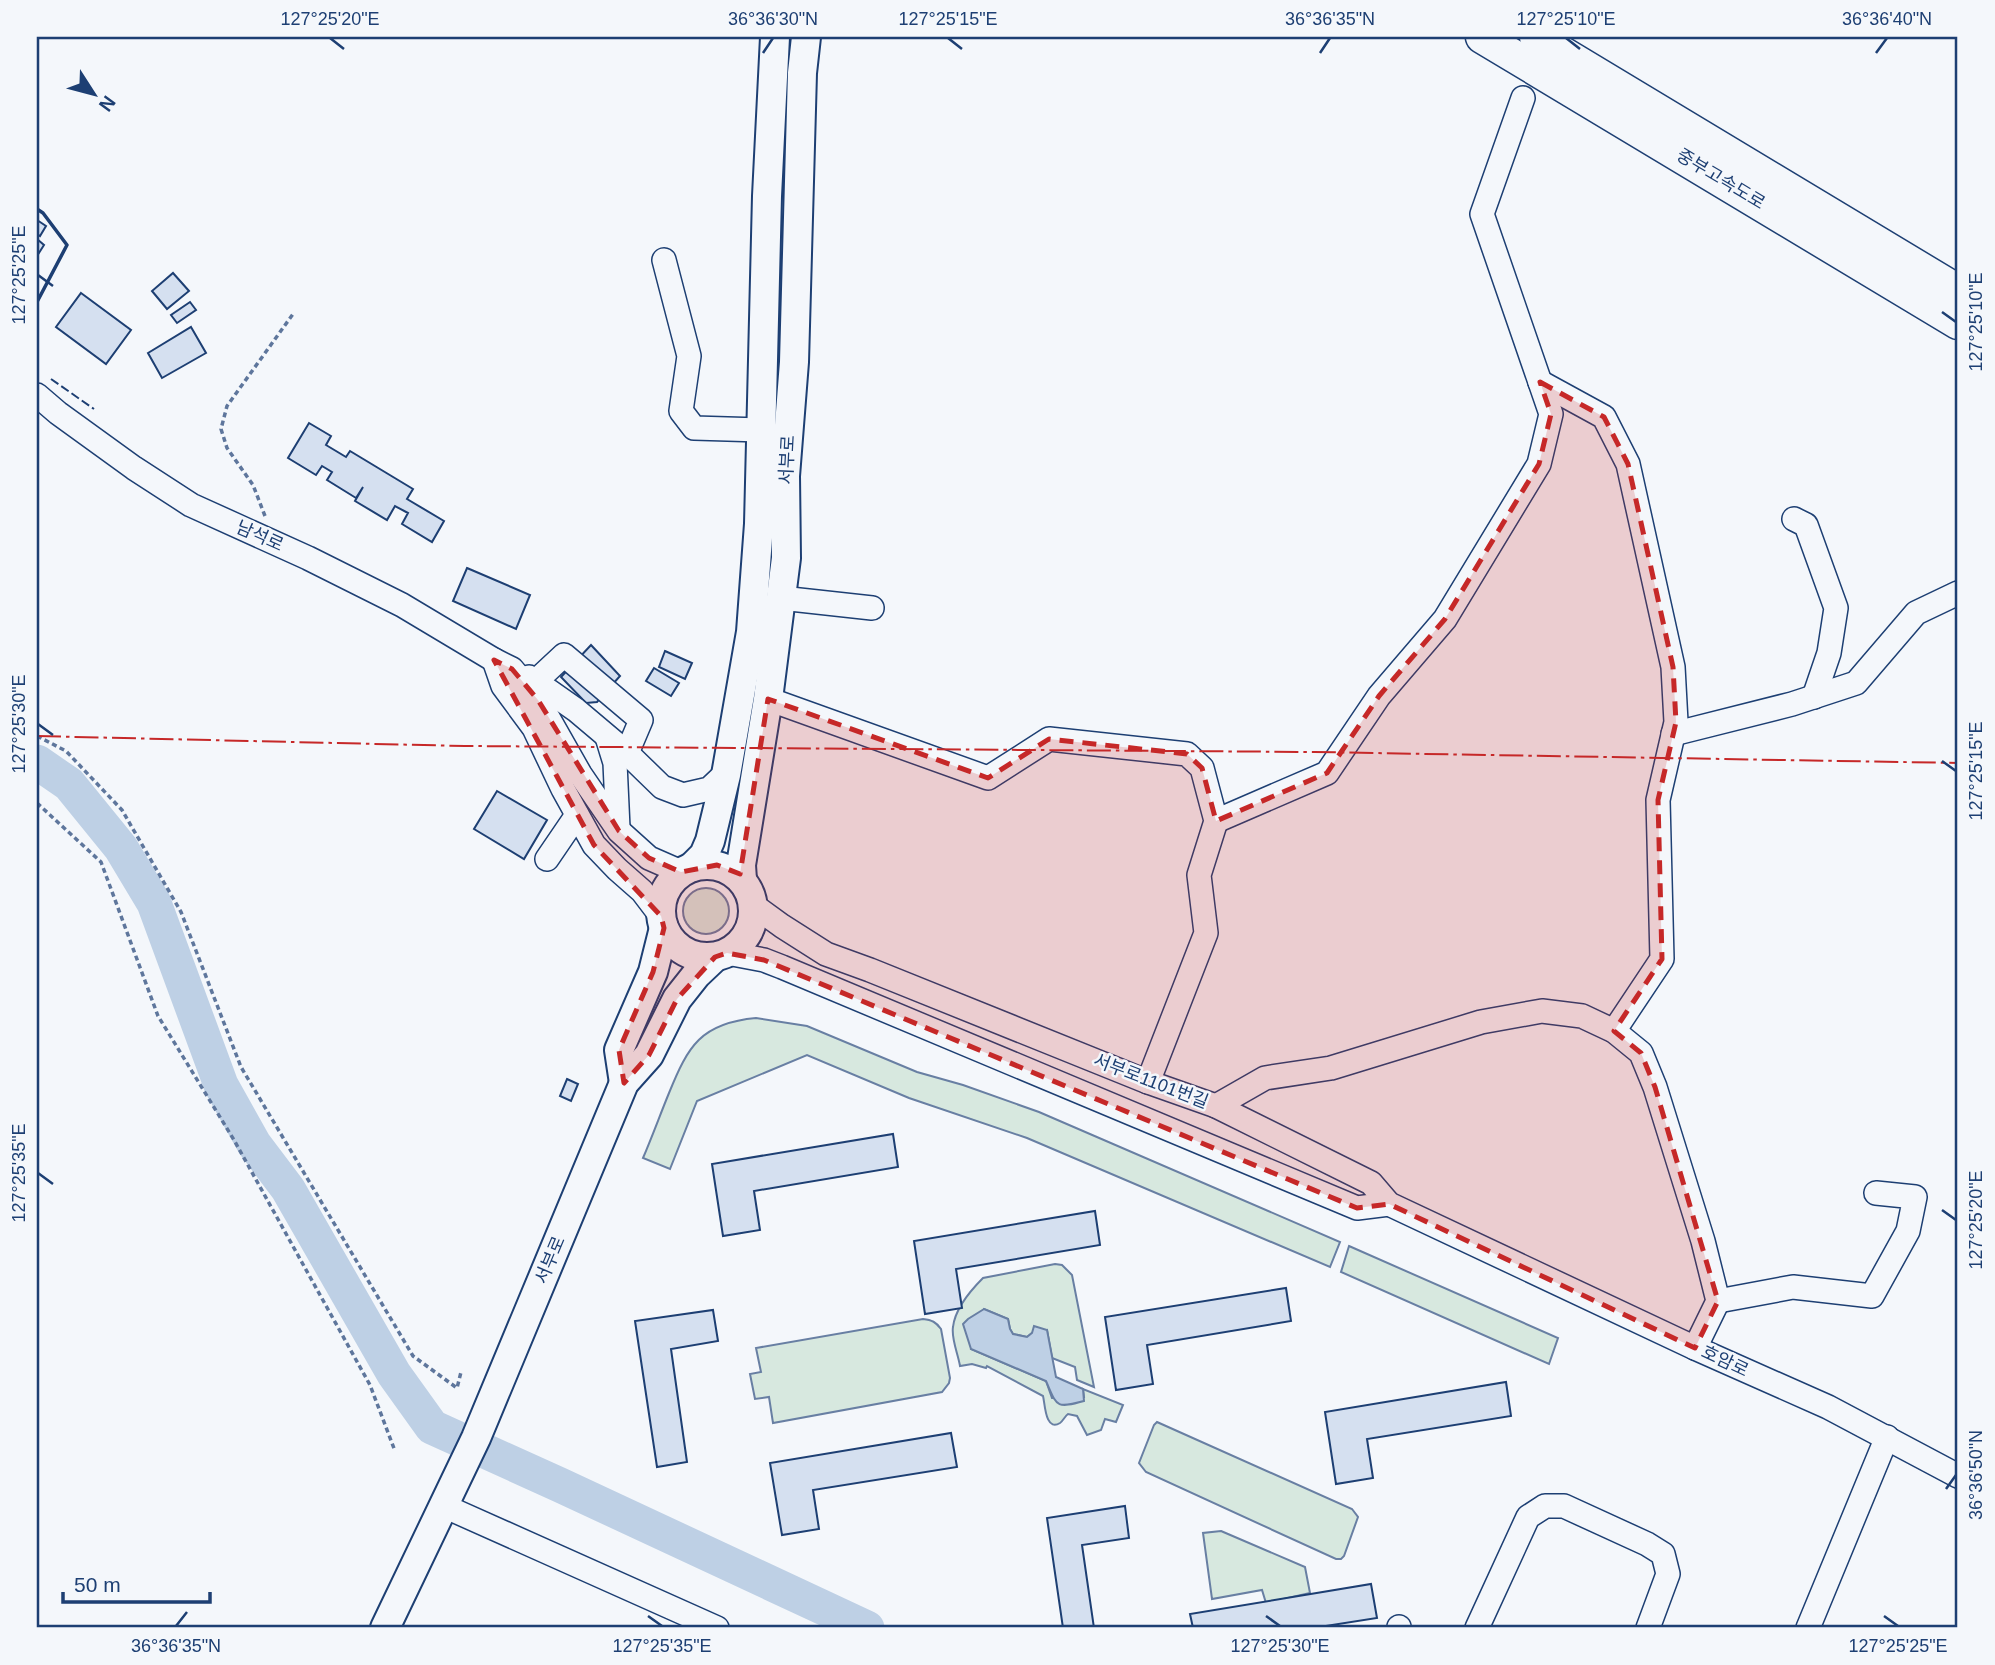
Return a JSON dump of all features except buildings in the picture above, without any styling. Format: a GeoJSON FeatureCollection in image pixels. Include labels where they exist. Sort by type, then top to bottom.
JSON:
{"type":"FeatureCollection","features":[{"type":"Feature","properties":{"kind":"highway","name":"중부고속도로"},"geometry":{"type":"LineString","coordinates":[[1482,37],[1958,323]]}},
{"type":"Feature","properties":{"kind":"highway","name":"중부고속도로"},"geometry":{"type":"LineString","coordinates":[[1536,37],[1958,291]]}},
{"type":"Feature","properties":{"kind":"main road","name":"서부로"},"geometry":{"type":"LineString","coordinates":[[686,869],[705,855],[710,841],[726,773],[751,632],[759,524],[767,196],[775,37]]}},
{"type":"Feature","properties":{"kind":"main road","name":"서부로"},"geometry":{"type":"LineString","coordinates":[[748,893],[741,865],[768,699],[786,558],[785,476],[794,362],[802,73],[806,37]]}},
{"type":"Feature","properties":{"kind":"main road"},"geometry":{"type":"LineString","coordinates":[[704,864],[717,865],[729,870],[748,893],[752,924],[738,946],[721,955],[702,957],[679,948],[670,939],[662,922],[661,904],[665,891],[686,869],[704,864]]}},
{"type":"Feature","properties":{"kind":"main road","name":"서부로"},"geometry":{"type":"LineString","coordinates":[[624,1083],[619,1050],[653,972],[662,922]]}},
{"type":"Feature","properties":{"kind":"main road","name":"서부로"},"geometry":{"type":"LineString","coordinates":[[450,1495],[624,1083],[649,1055],[677,999],[696,975],[721,955]]}},
{"type":"Feature","properties":{"kind":"main road"},"geometry":{"type":"LineString","coordinates":[[385,1628],[450,1495]]}},
{"type":"Feature","properties":{"kind":"street"},"geometry":{"type":"LineString","coordinates":[[1216,821],[1327,773],[1379,696],[1445,619],[1539,464],[1551,414],[1482,214],[1522,98]]}},
{"type":"Feature","properties":{"kind":"street"},"geometry":{"type":"LineString","coordinates":[[664,260],[689,356],[681,411],[694,428],[761,430]]}},
{"type":"Feature","properties":{"kind":"street"},"geometry":{"type":"LineString","coordinates":[[1540,382],[1604,416],[1628,464],[1673,667],[1676,723],[1657,800],[1662,959],[1614,1031]]}},
{"type":"Feature","properties":{"kind":"street","name":"남석로"},"geometry":{"type":"LineString","coordinates":[[37,396],[134,468],[191,505],[277,543],[402,605],[535,682],[576,710],[662,787],[683,795],[709,789],[726,773]]}},
{"type":"Feature","properties":{"kind":"street"},"geometry":{"type":"LineString","coordinates":[[1794,519],[1806,525],[1836,608],[1829,653],[1814,697]]}},
{"type":"Feature","properties":{"kind":"street"},"geometry":{"type":"LineString","coordinates":[[1673,734],[1793,704],[1856,683],[1916,613],[1958,593]]}},
{"type":"Feature","properties":{"kind":"street"},"geometry":{"type":"LineString","coordinates":[[781,598],[872,608]]}},
{"type":"Feature","properties":{"kind":"street"},"geometry":{"type":"LineString","coordinates":[[535,682],[564,655],[641,720],[627,753]]}},
{"type":"Feature","properties":{"kind":"street"},"geometry":{"type":"LineString","coordinates":[[503,665],[503,686],[534,729],[594,845],[642,891],[662,922]]}},
{"type":"Feature","properties":{"kind":"street"},"geometry":{"type":"LineString","coordinates":[[503,665],[538,700],[580,774],[619,831],[649,858],[686,869]]}},
{"type":"Feature","properties":{"kind":"street"},"geometry":{"type":"LineString","coordinates":[[768,699],[988,778],[1049,739],[1187,754],[1202,768],[1216,821],[1199,875],[1206,933],[1149,1082]]}},
{"type":"Feature","properties":{"kind":"street"},"geometry":{"type":"LineString","coordinates":[[607,737],[615,763],[619,831]]}},
{"type":"Feature","properties":{"kind":"street"},"geometry":{"type":"LineString","coordinates":[[547,859],[577,815]]}},
{"type":"Feature","properties":{"kind":"street","name":"서부로1101번길"},"geometry":{"type":"LineString","coordinates":[[748,893],[782,926],[826,954],[1216,1106],[1265,1078],[1331,1068],[1481,1023],[1542,1011],[1581,1016],[1614,1031],[1641,1053],[1655,1087],[1718,1301]]}},
{"type":"Feature","properties":{"kind":"street"},"geometry":{"type":"LineString","coordinates":[[721,955],[764,960],[782,967],[1357,1208],[1389,1204]]}},
{"type":"Feature","properties":{"kind":"street"},"geometry":{"type":"LineString","coordinates":[[1216,1106],[1371,1183],[1389,1204],[1695,1348]]}},
{"type":"Feature","properties":{"kind":"street"},"geometry":{"type":"LineString","coordinates":[[1718,1301],[1793,1287],[1872,1296],[1908,1231],[1915,1197],[1876,1193]]}},
{"type":"Feature","properties":{"kind":"street","name":"호암로"},"geometry":{"type":"LineString","coordinates":[[1718,1301],[1695,1348],[1828,1407],[1958,1476]]}},
{"type":"Feature","properties":{"kind":"street"},"geometry":{"type":"LineString","coordinates":[[1808,1628],[1887,1437]]}},
{"type":"Feature","properties":{"kind":"street"},"geometry":{"type":"LineString","coordinates":[[450,1495],[717,1628]]}},
{"type":"Feature","properties":{"kind":"street"},"geometry":{"type":"LineString","coordinates":[[1477,1628],[1528,1517],[1545,1506],[1564,1506],[1663,1554],[1668,1574],[1648,1628]]}},
{"type":"Feature","properties":{"kind":"path"},"geometry":{"type":"LineString","coordinates":[[277,543],[253,485],[227,448],[221,429],[227,406],[293,314]]}},
{"type":"Feature","properties":{"kind":"path"},"geometry":{"type":"LineString","coordinates":[[37,736],[65,751],[122,810],[181,912],[241,1067],[413,1356],[457,1388],[461,1372]]}},
{"type":"Feature","properties":{"kind":"path"},"geometry":{"type":"LineString","coordinates":[[37,803],[101,862],[158,1016],[234,1140],[370,1385],[395,1451]]}},
{"type":"Feature","properties":{"kind":"highlighted area"},"geometry":{"type":"Polygon","coordinates":[[[1540,382],[1604,417],[1628,464],[1673,667],[1676,722],[1658,800],[1662,959],[1614,1031],[1641,1053],[1655,1087],[1718,1301],[1695,1348],[1389,1204],[1357,1208],[764,960],[727,953],[715,957],[677,999],[649,1055],[624,1083],[619,1050],[653,972],[664,928],[661,916],[594,845],[494,660],[512,669],[538,700],[619,831],[649,858],[681,872],[717,865],[740,874],[768,699],[988,778],[1049,739],[1187,754],[1202,768],[1216,821],[1327,773],[1379,696],[1445,619],[1539,464],[1551,414],[1540,382]]]}},
{"type":"Feature","properties":{"kind":"shaded area"},"geometry":{"type":"Polygon","coordinates":[[[706,888],[722,895],[729,911],[722,927],[706,934],[690,927],[683,911],[690,895],[706,888]]]}},
{"type":"Feature","properties":{"kind":"shaded area"},"geometry":{"type":"Polygon","coordinates":[[[756,1018],[807,1026],[917,1072],[1039,1112],[1340,1242],[1330,1267],[1027,1138],[909,1098],[807,1055],[697,1101],[670,1169],[643,1158],[676,1076],[690,1050],[709,1032],[722,1025],[756,1018]]]}},
{"type":"Feature","properties":{"kind":"shaded area"},"geometry":{"type":"Polygon","coordinates":[[[1349,1246],[1558,1338],[1549,1364],[1341,1272],[1349,1246]]]}},
{"type":"Feature","properties":{"kind":"shaded area"},"geometry":{"type":"Polygon","coordinates":[[[1055,1264],[1062,1265],[1072,1275],[1094,1387],[1077,1380],[1075,1367],[1052,1358],[1047,1330],[1032,1333],[1027,1337],[1013,1334],[1008,1319],[984,1309],[971,1349],[1046,1381],[1052,1398],[1084,1397],[1083,1389],[1123,1405],[1116,1422],[1105,1419],[1101,1430],[1087,1435],[1077,1416],[1068,1414],[1060,1423],[1051,1424],[1043,1396],[987,1366],[960,1366],[954,1341],[953,1327],[957,1313],[983,1278],[1055,1264]]]}},
{"type":"Feature","properties":{"kind":"shaded area"},"geometry":{"type":"Polygon","coordinates":[[[923,1319],[934,1322],[941,1329],[950,1378],[942,1392],[773,1423],[769,1397],[755,1399],[750,1374],[761,1372],[756,1348],[923,1319]]]}},
{"type":"Feature","properties":{"kind":"shaded area"},"geometry":{"type":"Polygon","coordinates":[[[1157,1422],[1352,1509],[1358,1517],[1344,1556],[1336,1559],[1146,1472],[1139,1463],[1157,1422]]]}},
{"type":"Feature","properties":{"kind":"shaded area"},"geometry":{"type":"Polygon","coordinates":[[[1221,1531],[1305,1567],[1310,1593],[1266,1603],[1262,1590],[1212,1599],[1203,1533],[1221,1531]]]}},
{"type":"Feature","properties":{"kind":"water"},"geometry":{"type":"Polygon","coordinates":[[[984,1309],[1008,1319],[1013,1334],[1027,1337],[1034,1326],[1047,1330],[1056,1377],[1083,1389],[1084,1401],[1062,1405],[1052,1396],[1046,1381],[971,1349],[963,1324],[984,1309]]]}},
{"type":"Feature","properties":{"kind":"waterway"},"geometry":{"type":"LineString","coordinates":[[37,762],[69,784],[121,848],[154,903],[221,1085],[254,1144],[288,1189],[394,1374],[432,1427],[867,1628]]}},
{"type":"Feature","properties":{"kind":"fence"},"geometry":{"type":"LineString","coordinates":[[51,379],[94,409]]}},
{"type":"Feature","properties":{"kind":"wall"},"geometry":{"type":"LineString","coordinates":[[37,209],[67,245],[37,302]]}},
{"type":"Feature","properties":{"kind":"power"},"geometry":{"type":"LineString","coordinates":[[37,736],[465,746],[1314,752],[1958,763]]}}]}
